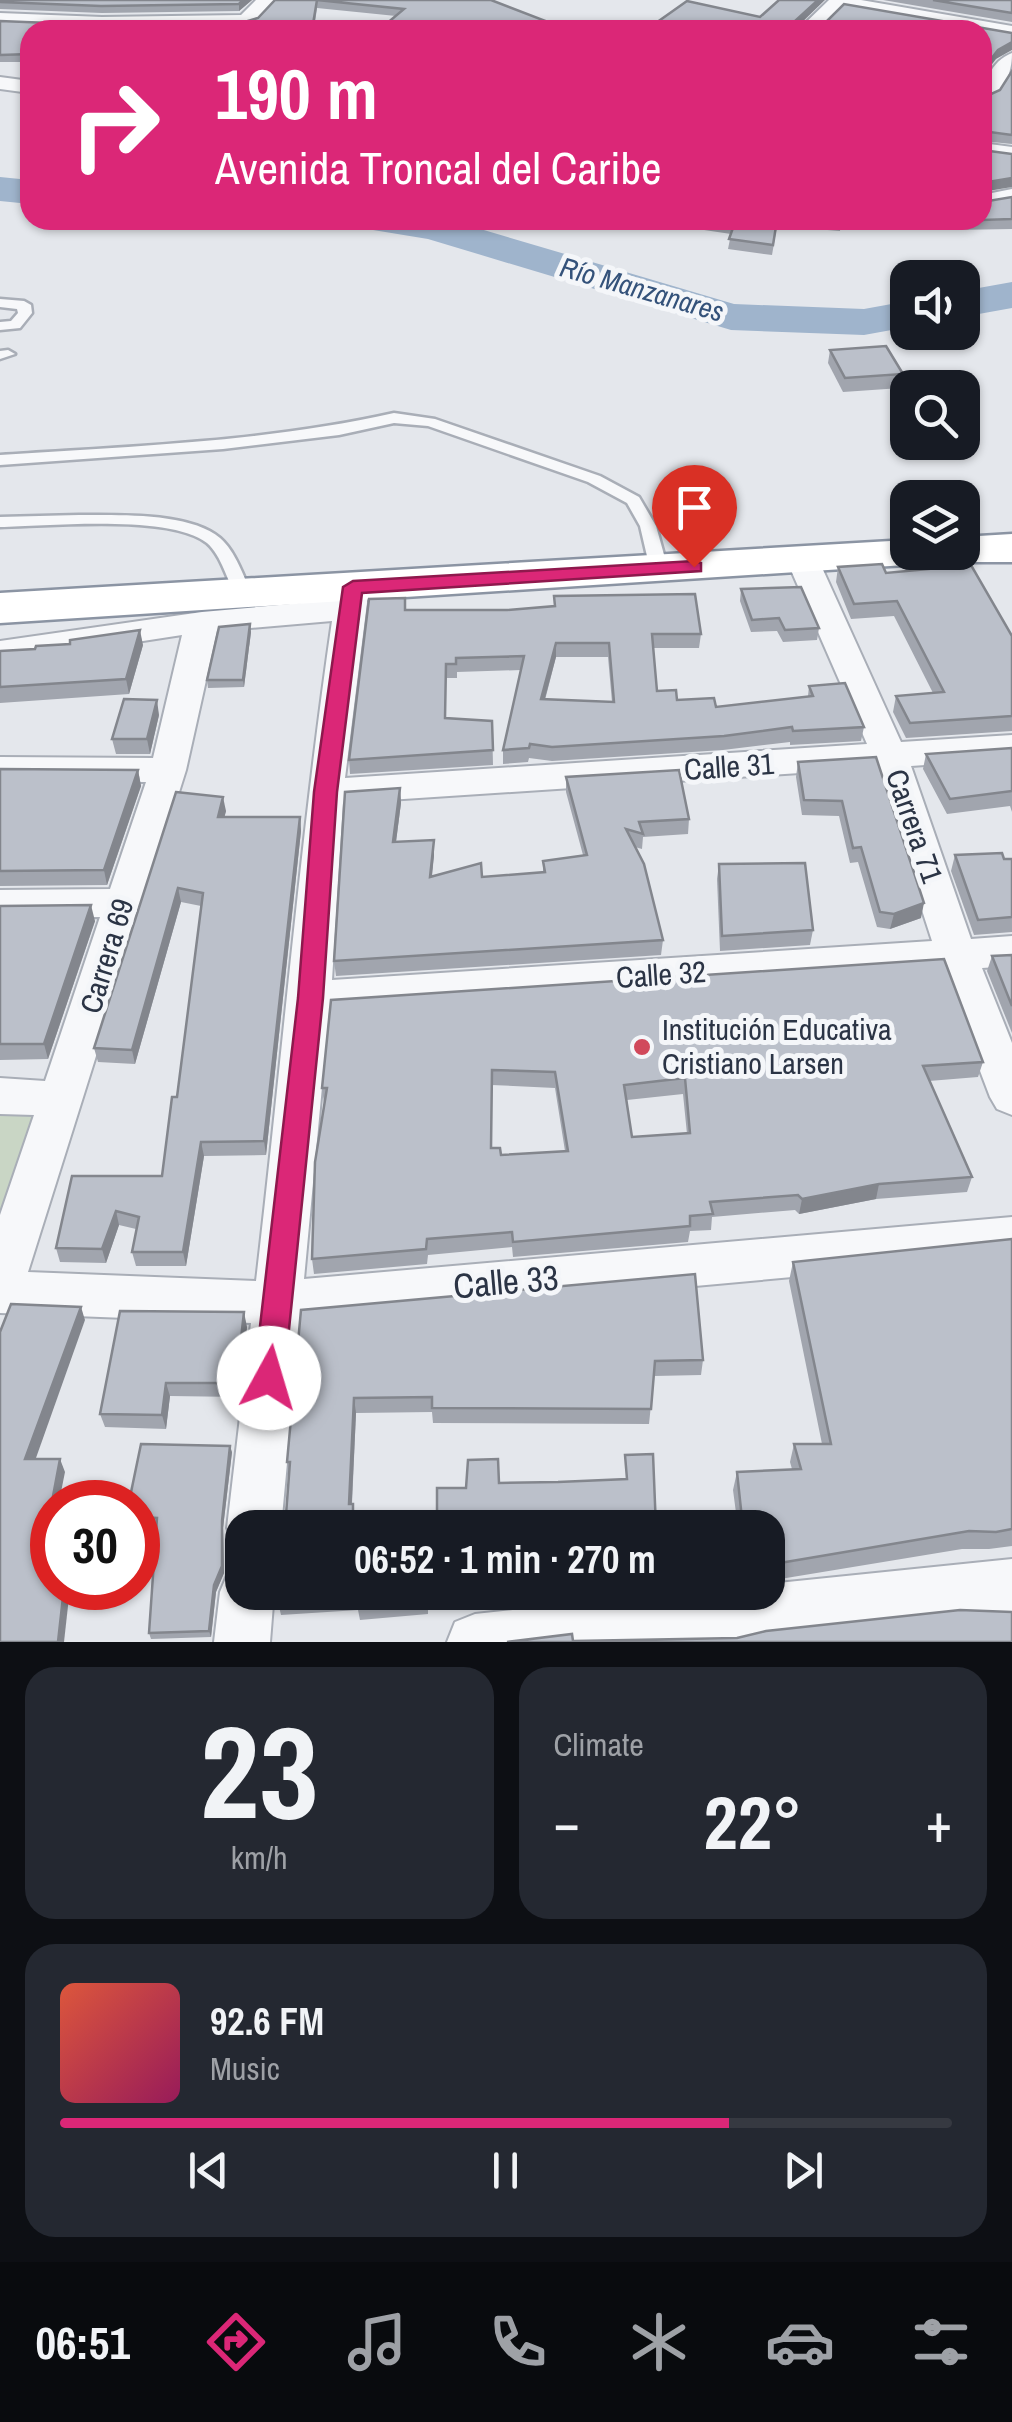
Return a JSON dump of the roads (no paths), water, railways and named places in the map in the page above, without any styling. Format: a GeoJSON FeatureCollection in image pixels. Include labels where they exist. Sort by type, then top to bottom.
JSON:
{"type":"FeatureCollection","features":[{"type":"Feature","properties":{"kind":"highway"},"geometry":{"type":"LineString","coordinates":[[980,550],[1012,548]]}},
{"type":"Feature","properties":{"kind":"highway"},"geometry":{"type":"LineString","coordinates":[[0,608],[243,594],[352,598],[659,569],[890,555]]}},
{"type":"Feature","properties":{"kind":"street"},"geometry":{"type":"LineString","coordinates":[[929,20],[946,0]]}},
{"type":"Feature","properties":{"kind":"street"},"geometry":{"type":"LineString","coordinates":[[160,1],[263,3]]}},
{"type":"Feature","properties":{"kind":"street"},"geometry":{"type":"LineString","coordinates":[[819,20],[839,1],[911,20]]}},
{"type":"Feature","properties":{"kind":"street"},"geometry":{"type":"LineString","coordinates":[[0,18],[41,20]]}},
{"type":"Feature","properties":{"kind":"street"},"geometry":{"type":"LineString","coordinates":[[992,94],[1012,59]]}},
{"type":"Feature","properties":{"kind":"street","name":"Carrera 71"},"geometry":{"type":"LineString","coordinates":[[803,560],[890,757],[957,956],[1012,1097]]}},
{"type":"Feature","properties":{"kind":"street"},"geometry":{"type":"LineString","coordinates":[[0,652],[352,598],[326,792],[310,998],[256,1510]]}},
{"type":"Feature","properties":{"kind":"street","name":"Carrera 69"},"geometry":{"type":"LineString","coordinates":[[0,1289],[168,770],[202,622]]}},
{"type":"Feature","properties":{"kind":"street","name":"Calle 31"},"geometry":{"type":"LineString","coordinates":[[326,792],[1012,747]]}},
{"type":"Feature","properties":{"kind":"street"},"geometry":{"type":"LineString","coordinates":[[0,769],[168,770]]}},
{"type":"Feature","properties":{"kind":"street"},"geometry":{"type":"LineString","coordinates":[[0,904],[123,903]]}},
{"type":"Feature","properties":{"kind":"street","name":"Calle 32"},"geometry":{"type":"LineString","coordinates":[[310,998],[1012,952]]}},
{"type":"Feature","properties":{"kind":"street"},"geometry":{"type":"LineString","coordinates":[[0,1096],[62,1099]]}},
{"type":"Feature","properties":{"kind":"street","name":"Calle 33"},"geometry":{"type":"LineString","coordinates":[[0,1289],[277,1303],[1012,1237]]}},
{"type":"Feature","properties":{"kind":"street"},"geometry":{"type":"LineString","coordinates":[[475,1642],[1012,1586]]}},
{"type":"Feature","properties":{"kind":"street"},"geometry":{"type":"LineString","coordinates":[[242,1642],[245,1610]]}},
{"type":"Feature","properties":{"kind":"lane"},"geometry":{"type":"LineString","coordinates":[[0,303],[24,305],[24,313],[15,325],[0,326]]}},
{"type":"Feature","properties":{"kind":"lane"},"geometry":{"type":"LineString","coordinates":[[0,460],[223,444],[339,430],[394,418],[430,422],[594,478],[633,500],[648,526],[659,569]]}},
{"type":"Feature","properties":{"kind":"lane"},"geometry":{"type":"LineString","coordinates":[[0,522],[154,522],[190,527],[214,541],[243,594]]}},
{"type":"Feature","properties":{"kind":"waterway","name":"Río Manzanares"},"geometry":{"type":"LineString","coordinates":[[0,189],[20,191]]}},
{"type":"Feature","properties":{"kind":"waterway","name":"Río Manzanares"},"geometry":{"type":"LineString","coordinates":[[440,230],[731,317],[864,322],[890,317]]}},
{"type":"Feature","properties":{"kind":"waterway","name":"Río Manzanares"},"geometry":{"type":"LineString","coordinates":[[980,301],[1012,295]]}},
{"type":"Feature","properties":{"kind":"place","name":"Institución Educativa Cristiano Larsen"},"geometry":{"type":"Point","coordinates":[642,1047]}}]}
